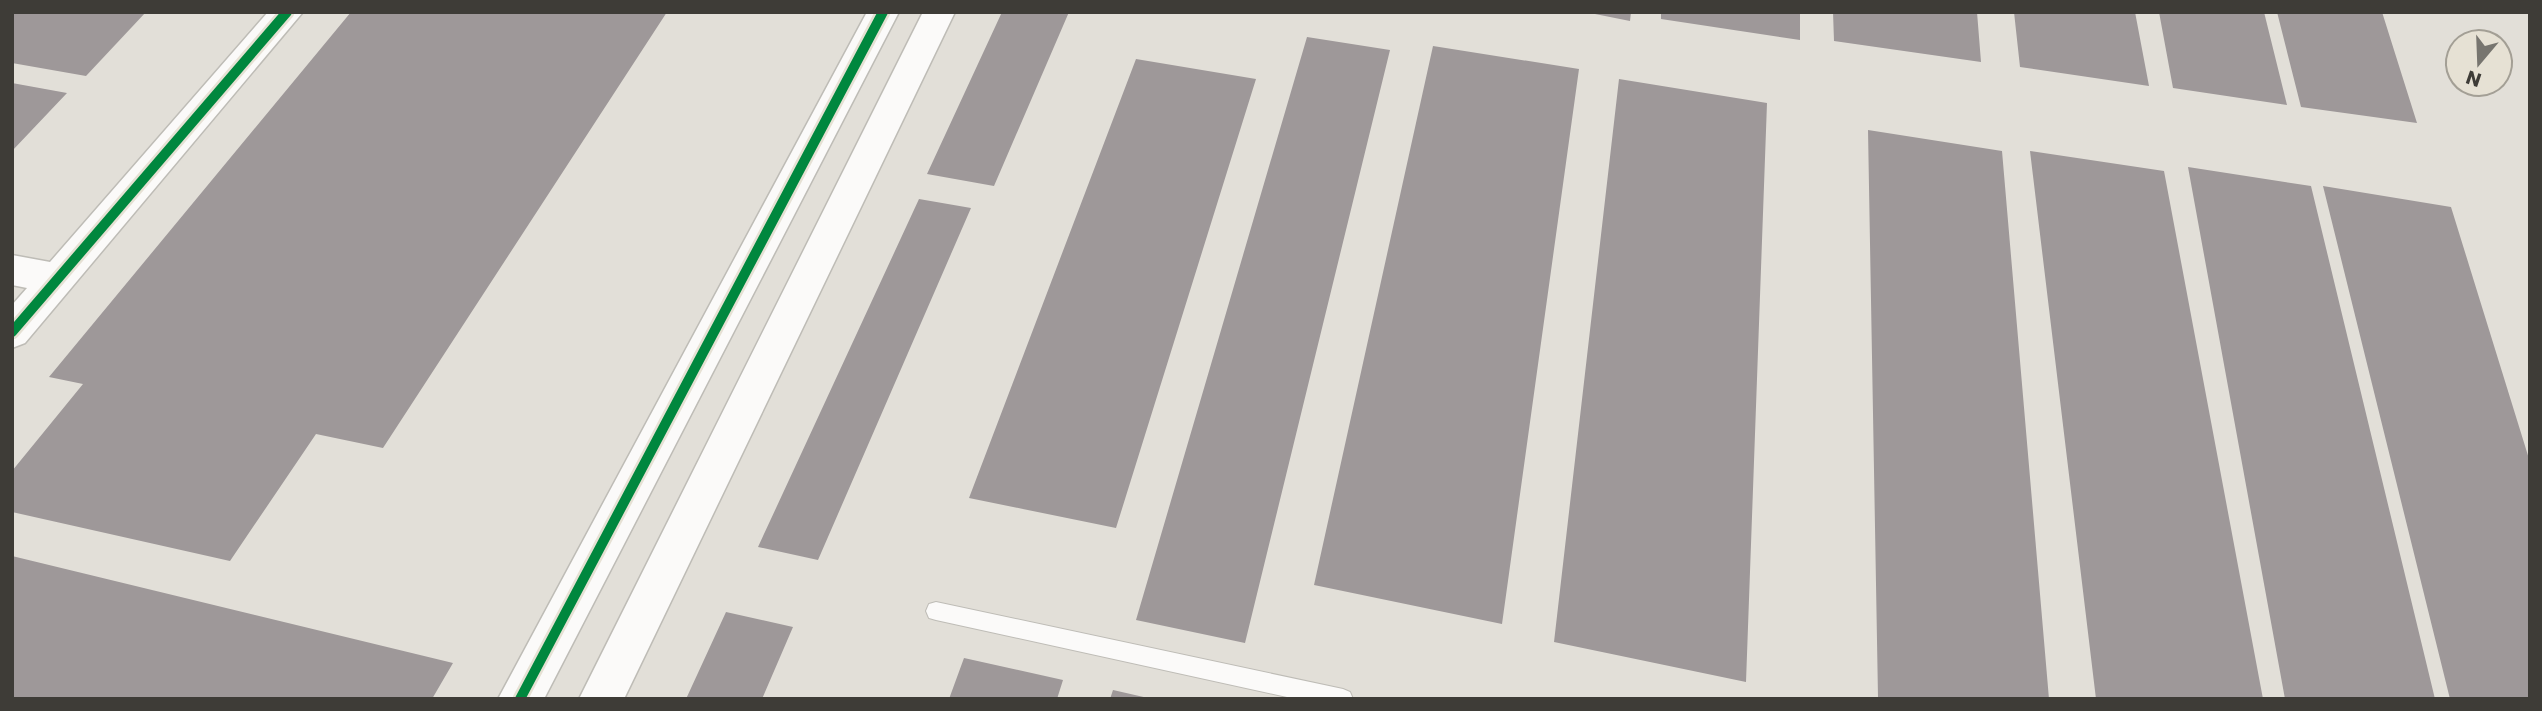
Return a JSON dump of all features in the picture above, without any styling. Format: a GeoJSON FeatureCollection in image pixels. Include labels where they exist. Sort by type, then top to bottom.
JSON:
{"type":"FeatureCollection","features":[{"type":"Feature","properties":{"kind":"street"},"geometry":{"type":"LineString","coordinates":[[12,332],[287,12]]}},
{"type":"Feature","properties":{"kind":"street"},"geometry":{"type":"LineString","coordinates":[[520,699],[883,12]]}},
{"type":"Feature","properties":{"kind":"street"},"geometry":{"type":"LineString","coordinates":[[601,699],[939,12]]}},
{"type":"Feature","properties":{"kind":"street"},"geometry":{"type":"LineString","coordinates":[[12,270],[58,279]]}},
{"type":"Feature","properties":{"kind":"lane"},"geometry":{"type":"LineString","coordinates":[[936,611],[1343,699]]}},
{"type":"Feature","properties":{"kind":"building"},"geometry":{"type":"Polygon","coordinates":[[[12,12],[146,12],[86,76],[12,63],[12,12]]]}},
{"type":"Feature","properties":{"kind":"building"},"geometry":{"type":"Polygon","coordinates":[[[351,12],[667,12],[383,448],[316,434],[230,561],[12,512],[12,471],[83,384],[49,377],[351,12]]]}},
{"type":"Feature","properties":{"kind":"building"},"geometry":{"type":"Polygon","coordinates":[[[1002,12],[1069,12],[994,186],[927,174],[1002,12]]]}},
{"type":"Feature","properties":{"kind":"building"},"geometry":{"type":"Polygon","coordinates":[[[1585,12],[1631,12],[1630,21],[1585,12]]]}},
{"type":"Feature","properties":{"kind":"building"},"geometry":{"type":"Polygon","coordinates":[[[1661,12],[1800,12],[1800,40],[1661,19],[1661,12]]]}},
{"type":"Feature","properties":{"kind":"building"},"geometry":{"type":"Polygon","coordinates":[[[1833,12],[1977,12],[1981,62],[1834,41],[1833,12]]]}},
{"type":"Feature","properties":{"kind":"building"},"geometry":{"type":"Polygon","coordinates":[[[2014,12],[2135,12],[2149,86],[2020,67],[2014,12]]]}},
{"type":"Feature","properties":{"kind":"building"},"geometry":{"type":"Polygon","coordinates":[[[2159,12],[2264,12],[2287,105],[2173,88],[2159,12]]]}},
{"type":"Feature","properties":{"kind":"building"},"geometry":{"type":"Polygon","coordinates":[[[2277,12],[2382,12],[2417,123],[2301,107],[2277,12]]]}},
{"type":"Feature","properties":{"kind":"building"},"geometry":{"type":"Polygon","coordinates":[[[1307,37],[1390,50],[1245,643],[1136,620],[1307,37]]]}},
{"type":"Feature","properties":{"kind":"building"},"geometry":{"type":"Polygon","coordinates":[[[1433,46],[1579,69],[1502,624],[1314,585],[1433,46]]]}},
{"type":"Feature","properties":{"kind":"building"},"geometry":{"type":"Polygon","coordinates":[[[1136,59],[1256,79],[1116,528],[969,498],[1136,59]]]}},
{"type":"Feature","properties":{"kind":"building"},"geometry":{"type":"Polygon","coordinates":[[[1619,79],[1767,103],[1746,682],[1554,642],[1619,79]]]}},
{"type":"Feature","properties":{"kind":"building"},"geometry":{"type":"Polygon","coordinates":[[[12,83],[67,93],[12,151],[12,83]]]}},
{"type":"Feature","properties":{"kind":"building"},"geometry":{"type":"Polygon","coordinates":[[[1868,130],[2002,151],[2049,699],[1878,697],[1868,130]]]}},
{"type":"Feature","properties":{"kind":"building"},"geometry":{"type":"Polygon","coordinates":[[[2030,151],[2164,171],[2263,699],[2096,699],[2030,151]]]}},
{"type":"Feature","properties":{"kind":"building"},"geometry":{"type":"Polygon","coordinates":[[[2188,167],[2311,186],[2435,699],[2285,699],[2188,167]]]}},
{"type":"Feature","properties":{"kind":"building"},"geometry":{"type":"Polygon","coordinates":[[[2323,186],[2451,207],[2530,462],[2530,699],[2450,699],[2323,186]]]}},
{"type":"Feature","properties":{"kind":"building"},"geometry":{"type":"Polygon","coordinates":[[[919,199],[971,208],[818,560],[758,547],[919,199]]]}},
{"type":"Feature","properties":{"kind":"building"},"geometry":{"type":"Polygon","coordinates":[[[12,556],[453,663],[432,699],[12,699],[12,556]]]}},
{"type":"Feature","properties":{"kind":"building"},"geometry":{"type":"Polygon","coordinates":[[[726,612],[793,627],[762,699],[686,699],[726,612]]]}},
{"type":"Feature","properties":{"kind":"building"},"geometry":{"type":"Polygon","coordinates":[[[964,658],[1063,680],[1057,699],[949,699],[964,658]]]}},
{"type":"Feature","properties":{"kind":"building"},"geometry":{"type":"Polygon","coordinates":[[[1113,690],[1148,698],[1148,699],[1110,699],[1113,690]]]}},
{"type":"Feature","properties":{"kind":"cycle path"},"geometry":{"type":"LineString","coordinates":[[12,332],[287,12]]}},
{"type":"Feature","properties":{"kind":"cycle path"},"geometry":{"type":"LineString","coordinates":[[520,699],[883,12]]}}]}
